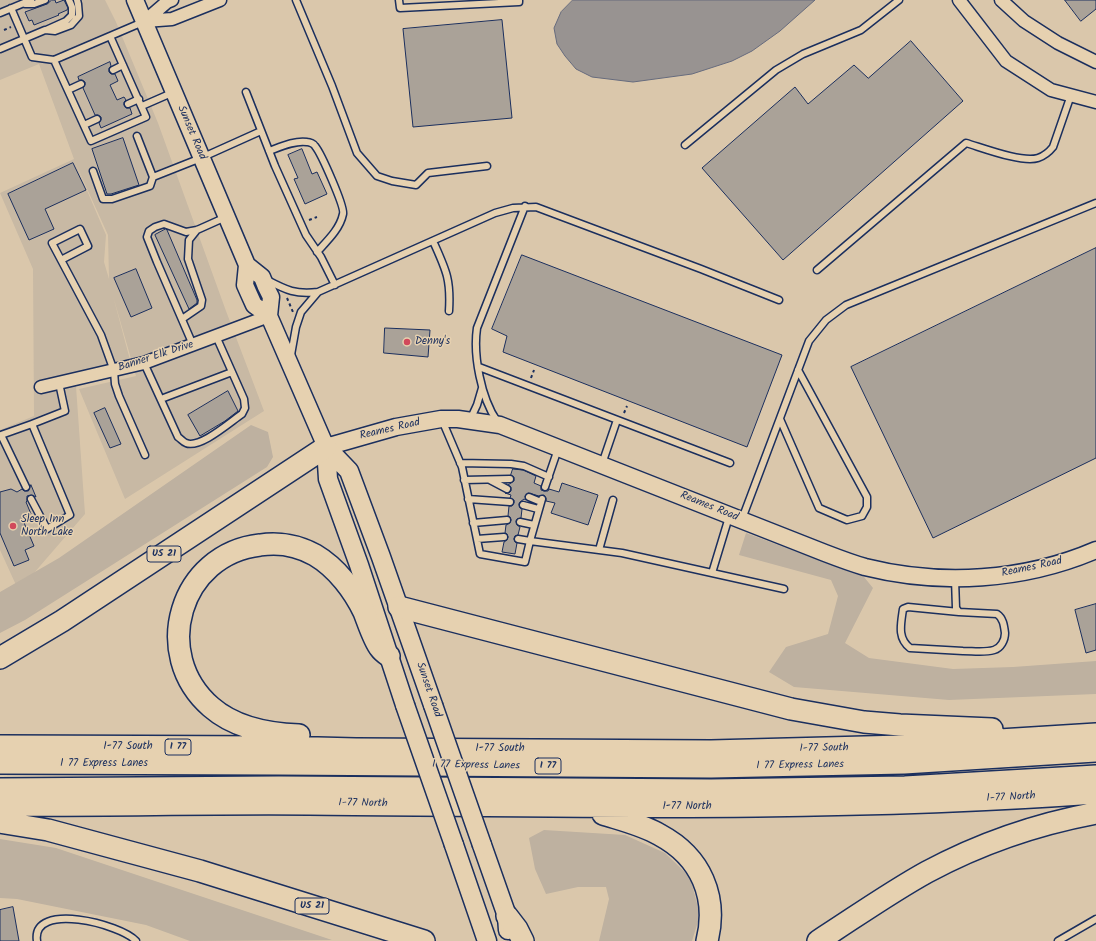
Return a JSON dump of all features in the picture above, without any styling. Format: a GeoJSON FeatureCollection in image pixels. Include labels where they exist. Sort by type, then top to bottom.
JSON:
{"type":"FeatureCollection","features":[{"type":"Feature","properties":{"kind":"highway","name":"US 21"},"geometry":{"type":"LineString","coordinates":[[0,658],[62,621],[326,447]]}},
{"type":"Feature","properties":{"kind":"highway"},"geometry":{"type":"LineString","coordinates":[[356,749],[329,735],[293,735],[253,729],[229,719],[211,707],[191,683],[182,661],[179,647],[179,629],[185,601],[194,585],[205,571],[212,564],[227,554],[245,547],[266,544],[296,547],[305,550],[322,560],[346,584],[363,610],[379,648],[389,656]]}},
{"type":"Feature","properties":{"kind":"highway"},"geometry":{"type":"LineString","coordinates":[[399,607],[754,700],[828,716],[900,725],[1096,734]]}},
{"type":"Feature","properties":{"kind":"highway","name":"I-77 South"},"geometry":{"type":"LineString","coordinates":[[0,746],[640,751],[775,750],[903,746],[1096,734]]}},
{"type":"Feature","properties":{"kind":"highway","name":"I 77 Express Lanes"},"geometry":{"type":"LineString","coordinates":[[0,763],[711,768],[911,762],[1096,751]]}},
{"type":"Feature","properties":{"kind":"highway","name":"I 77 Express Lanes"},"geometry":{"type":"LineString","coordinates":[[0,789],[279,786],[740,790],[904,786],[1096,776]]}},
{"type":"Feature","properties":{"kind":"highway","name":"I-77 North"},"geometry":{"type":"LineString","coordinates":[[0,805],[279,804],[711,807],[843,805],[979,800],[1096,792]]}},
{"type":"Feature","properties":{"kind":"highway"},"geometry":{"type":"LineString","coordinates":[[575,806],[627,821],[650,830],[669,840],[685,853],[698,869],[703,878],[709,896],[710,919],[707,941]]}},
{"type":"Feature","properties":{"kind":"highway"},"geometry":{"type":"LineString","coordinates":[[818,941],[900,888],[948,861],[1034,828],[1096,813]]}},
{"type":"Feature","properties":{"kind":"highway","name":"US 21"},"geometry":{"type":"LineString","coordinates":[[0,822],[48,830],[200,871],[424,941]]}},
{"type":"Feature","properties":{"kind":"highway"},"geometry":{"type":"LineString","coordinates":[[506,916],[517,928],[523,941]]}},
{"type":"Feature","properties":{"kind":"main road","name":"Sunset Road"},"geometry":{"type":"LineString","coordinates":[[135,0],[246,265],[245,285],[254,305],[269,316]]}},
{"type":"Feature","properties":{"kind":"main road","name":"Sunset Road"},"geometry":{"type":"LineString","coordinates":[[246,265],[262,277],[271,298],[269,316],[326,447],[328,479],[360,565],[405,705],[487,941]]}},
{"type":"Feature","properties":{"kind":"main road","name":"Reames Road"},"geometry":{"type":"LineString","coordinates":[[326,447],[396,427],[441,419],[470,420],[500,425],[825,553],[865,567],[895,573],[955,579],[1023,573],[1054,565],[1096,550]]}},
{"type":"Feature","properties":{"kind":"main road","name":"Sunset Road"},"geometry":{"type":"LineString","coordinates":[[326,447],[349,471],[399,607],[482,845],[506,916],[507,926],[512,941]]}},
{"type":"Feature","properties":{"kind":"street"},"geometry":{"type":"LineString","coordinates":[[145,22],[167,2],[172,0]]}},
{"type":"Feature","properties":{"kind":"street"},"geometry":{"type":"LineString","coordinates":[[145,22],[172,19],[220,0]]}},
{"type":"Feature","properties":{"kind":"street"},"geometry":{"type":"LineString","coordinates":[[958,0],[1006,61],[1051,90],[1096,102]]}},
{"type":"Feature","properties":{"kind":"street"},"geometry":{"type":"LineString","coordinates":[[1001,0],[1024,21],[1058,42],[1096,62]]}},
{"type":"Feature","properties":{"kind":"street","name":"Banner Elk Drive"},"geometry":{"type":"LineString","coordinates":[[40,387],[144,363],[269,316]]}},
{"type":"Feature","properties":{"kind":"lane"},"geometry":{"type":"LineString","coordinates":[[0,13],[31,0]]}},
{"type":"Feature","properties":{"kind":"lane"},"geometry":{"type":"LineString","coordinates":[[23,3],[34,4],[45,0]]}},
{"type":"Feature","properties":{"kind":"lane"},"geometry":{"type":"LineString","coordinates":[[0,49],[66,21],[72,15],[72,7],[69,0]]}},
{"type":"Feature","properties":{"kind":"lane"},"geometry":{"type":"LineString","coordinates":[[45,30],[55,31],[71,25],[79,16],[78,4],[76,0]]}},
{"type":"Feature","properties":{"kind":"lane"},"geometry":{"type":"LineString","coordinates":[[296,0],[332,86],[357,154],[377,176],[392,181],[416,185],[428,173],[487,166]]}},
{"type":"Feature","properties":{"kind":"lane"},"geometry":{"type":"LineString","coordinates":[[399,0],[400,8],[519,2],[519,0]]}},
{"type":"Feature","properties":{"kind":"lane"},"geometry":{"type":"LineString","coordinates":[[685,144],[776,70],[804,54],[861,30],[899,0]]}},
{"type":"Feature","properties":{"kind":"lane"},"geometry":{"type":"LineString","coordinates":[[11,8],[32,57],[54,60],[145,22]]}},
{"type":"Feature","properties":{"kind":"lane"},"geometry":{"type":"LineString","coordinates":[[54,60],[91,141],[146,117],[110,36]]}},
{"type":"Feature","properties":{"kind":"lane"},"geometry":{"type":"LineString","coordinates":[[114,70],[123,65]]}},
{"type":"Feature","properties":{"kind":"lane"},"geometry":{"type":"LineString","coordinates":[[68,90],[81,84]]}},
{"type":"Feature","properties":{"kind":"lane"},"geometry":{"type":"LineString","coordinates":[[142,106],[174,92]]}},
{"type":"Feature","properties":{"kind":"lane"},"geometry":{"type":"LineString","coordinates":[[246,92],[269,151],[306,235],[335,285]]}},
{"type":"Feature","properties":{"kind":"lane"},"geometry":{"type":"LineString","coordinates":[[817,270],[966,143],[1026,160],[1038,158],[1047,153],[1053,147],[1071,95]]}},
{"type":"Feature","properties":{"kind":"lane"},"geometry":{"type":"LineString","coordinates":[[128,104],[139,99]]}},
{"type":"Feature","properties":{"kind":"lane"},"geometry":{"type":"LineString","coordinates":[[84,125],[97,119]]}},
{"type":"Feature","properties":{"kind":"lane"},"geometry":{"type":"LineString","coordinates":[[153,177],[201,158],[261,131]]}},
{"type":"Feature","properties":{"kind":"lane"},"geometry":{"type":"LineString","coordinates":[[93,171],[104,199],[112,199],[150,186],[153,177],[137,136]]}},
{"type":"Feature","properties":{"kind":"lane"},"geometry":{"type":"LineString","coordinates":[[269,151],[292,144],[309,142],[315,146],[325,164],[344,212],[341,222],[329,239],[317,252]]}},
{"type":"Feature","properties":{"kind":"lane"},"geometry":{"type":"LineString","coordinates":[[712,573],[780,419],[809,341],[826,320],[846,305],[1096,203]]}},
{"type":"Feature","properties":{"kind":"lane"},"geometry":{"type":"LineString","coordinates":[[500,425],[491,412],[482,388],[475,340],[477,328],[525,206]]}},
{"type":"Feature","properties":{"kind":"lane"},"geometry":{"type":"LineString","coordinates":[[262,277],[293,293],[301,294],[318,292],[495,213],[525,206],[536,207],[701,268],[779,300]]}},
{"type":"Feature","properties":{"kind":"lane"},"geometry":{"type":"LineString","coordinates":[[193,345],[147,237],[149,231],[155,226],[164,224],[186,232],[197,230],[226,217]]}},
{"type":"Feature","properties":{"kind":"lane"},"geometry":{"type":"LineString","coordinates":[[61,260],[88,246],[80,229],[52,243],[61,260],[101,335],[114,370],[115,384],[119,396],[145,455]]}},
{"type":"Feature","properties":{"kind":"lane"},"geometry":{"type":"LineString","coordinates":[[182,319],[201,306],[202,300],[188,259],[189,240],[197,230]]}},
{"type":"Feature","properties":{"kind":"lane"},"geometry":{"type":"LineString","coordinates":[[433,241],[448,278],[450,291],[449,311]]}},
{"type":"Feature","properties":{"kind":"lane"},"geometry":{"type":"LineString","coordinates":[[289,362],[296,327],[301,312],[318,292]]}},
{"type":"Feature","properties":{"kind":"lane"},"geometry":{"type":"LineString","coordinates":[[144,363],[178,437],[187,443],[195,444],[203,441],[242,414],[245,408],[244,399],[216,336]]}},
{"type":"Feature","properties":{"kind":"lane"},"geometry":{"type":"LineString","coordinates":[[479,367],[730,463]]}},
{"type":"Feature","properties":{"kind":"lane"},"geometry":{"type":"LineString","coordinates":[[780,419],[819,508],[847,520],[862,516],[867,507],[867,497],[798,370]]}},
{"type":"Feature","properties":{"kind":"lane"},"geometry":{"type":"LineString","coordinates":[[162,400],[232,372]]}},
{"type":"Feature","properties":{"kind":"lane"},"geometry":{"type":"LineString","coordinates":[[26,487],[1,435],[66,411],[59,383]]}},
{"type":"Feature","properties":{"kind":"lane"},"geometry":{"type":"LineString","coordinates":[[470,420],[477,405],[482,388]]}},
{"type":"Feature","properties":{"kind":"lane"},"geometry":{"type":"LineString","coordinates":[[441,419],[460,463],[480,554],[525,562],[541,500],[529,497]]}},
{"type":"Feature","properties":{"kind":"lane"},"geometry":{"type":"LineString","coordinates":[[602,465],[617,420]]}},
{"type":"Feature","properties":{"kind":"lane"},"geometry":{"type":"LineString","coordinates":[[31,499],[47,529],[70,515],[32,424]]}},
{"type":"Feature","properties":{"kind":"lane"},"geometry":{"type":"LineString","coordinates":[[545,487],[558,448]]}},
{"type":"Feature","properties":{"kind":"lane"},"geometry":{"type":"LineString","coordinates":[[460,463],[511,464],[524,466],[549,477]]}},
{"type":"Feature","properties":{"kind":"lane"},"geometry":{"type":"LineString","coordinates":[[488,479],[507,489]]}},
{"type":"Feature","properties":{"kind":"lane"},"geometry":{"type":"LineString","coordinates":[[464,480],[510,479]]}},
{"type":"Feature","properties":{"kind":"lane"},"geometry":{"type":"LineString","coordinates":[[468,499],[510,502]]}},
{"type":"Feature","properties":{"kind":"lane"},"geometry":{"type":"LineString","coordinates":[[599,550],[613,500]]}},
{"type":"Feature","properties":{"kind":"lane"},"geometry":{"type":"LineString","coordinates":[[523,505],[538,509]]}},
{"type":"Feature","properties":{"kind":"lane"},"geometry":{"type":"LineString","coordinates":[[473,523],[507,520]]}},
{"type":"Feature","properties":{"kind":"lane"},"geometry":{"type":"LineString","coordinates":[[520,522],[534,525]]}},
{"type":"Feature","properties":{"kind":"lane"},"geometry":{"type":"LineString","coordinates":[[476,540],[504,537]]}},
{"type":"Feature","properties":{"kind":"lane"},"geometry":{"type":"LineString","coordinates":[[518,539],[622,553],[784,589]]}},
{"type":"Feature","properties":{"kind":"lane"},"geometry":{"type":"LineString","coordinates":[[955,579],[956,608],[959,612]]}},
{"type":"Feature","properties":{"kind":"lane"},"geometry":{"type":"LineString","coordinates":[[908,607],[959,612],[997,614],[1001,617],[1004,624],[1005,638],[998,648],[981,652],[910,648],[904,644],[900,633],[903,610],[908,607]]}},
{"type":"Feature","properties":{"kind":"lane"},"geometry":{"type":"LineString","coordinates":[[37,941],[36,937],[40,927],[49,920],[70,918],[94,922],[119,930],[136,941]]}},
{"type":"Feature","properties":{"kind":"lane"},"geometry":{"type":"LineString","coordinates":[[1058,941],[1096,919]]}},
{"type":"Feature","properties":{"kind":"path"},"geometry":{"type":"LineString","coordinates":[[285,295],[294,314]]}},
{"type":"Feature","properties":{"kind":"shaded area"},"geometry":{"type":"Polygon","coordinates":[[[0,0],[105,0],[116,22],[158,123],[264,411],[125,499],[79,389],[136,376],[113,296],[130,360],[75,372],[85,514],[34,573],[16,585],[0,550],[0,430],[34,416],[33,269],[0,193],[74,159],[39,64],[0,80],[0,0]],[[74,160],[106,235],[104,262],[109,279],[108,235],[74,160]]]}},
{"type":"Feature","properties":{"kind":"shaded area"},"geometry":{"type":"Polygon","coordinates":[[[573,0],[815,0],[780,31],[752,51],[732,61],[692,74],[633,82],[592,77],[576,69],[565,56],[557,44],[554,28],[561,12],[573,0]]]}},
{"type":"Feature","properties":{"kind":"shaded area"},"geometry":{"type":"Polygon","coordinates":[[[251,425],[268,432],[273,457],[267,467],[25,620],[0,633],[0,592],[59,558],[251,425]]]}},
{"type":"Feature","properties":{"kind":"shaded area"},"geometry":{"type":"Polygon","coordinates":[[[746,533],[864,577],[873,588],[845,643],[869,658],[953,669],[1013,667],[1096,661],[1096,694],[949,700],[794,687],[769,672],[786,647],[828,634],[838,596],[831,580],[739,555],[746,533]]]}},
{"type":"Feature","properties":{"kind":"shaded area"},"geometry":{"type":"Polygon","coordinates":[[[544,830],[625,835],[665,853],[690,877],[700,915],[692,941],[599,941],[609,899],[606,887],[578,887],[546,894],[535,869],[529,838],[544,830]]]}},
{"type":"Feature","properties":{"kind":"shaded area"},"geometry":{"type":"Polygon","coordinates":[[[0,839],[56,848],[332,940],[190,941],[146,925],[17,899],[0,898],[0,839]]]}},
{"type":"Feature","properties":{"kind":"building"},"geometry":{"type":"Polygon","coordinates":[[[52,0],[55,0],[56,3],[64,0],[68,8],[67,10],[58,14],[59,15],[34,25],[32,20],[29,21],[25,12],[47,4],[52,0]]]}},
{"type":"Feature","properties":{"kind":"building"},"geometry":{"type":"Polygon","coordinates":[[[1065,0],[1096,0],[1096,9],[1081,21],[1065,0]]]}},
{"type":"Feature","properties":{"kind":"building"},"geometry":{"type":"Polygon","coordinates":[[[502,20],[512,118],[413,127],[403,29],[502,20]]]}},
{"type":"Feature","properties":{"kind":"building"},"geometry":{"type":"Polygon","coordinates":[[[911,41],[963,101],[783,260],[702,168],[795,87],[808,104],[854,65],[868,78],[911,41]]]}},
{"type":"Feature","properties":{"kind":"building"},"geometry":{"type":"Polygon","coordinates":[[[110,62],[111,66],[109,68],[109,72],[111,74],[115,74],[118,81],[110,85],[117,100],[124,97],[126,100],[124,105],[126,108],[130,108],[132,114],[101,128],[99,123],[101,117],[95,115],[83,88],[85,82],[79,80],[78,77],[110,62]]]}},
{"type":"Feature","properties":{"kind":"building"},"geometry":{"type":"Polygon","coordinates":[[[123,138],[139,185],[107,194],[92,149],[123,138]]]}},
{"type":"Feature","properties":{"kind":"building"},"geometry":{"type":"Polygon","coordinates":[[[302,149],[312,174],[317,172],[327,194],[305,204],[294,179],[298,178],[288,155],[302,149]]]}},
{"type":"Feature","properties":{"kind":"building"},"geometry":{"type":"Polygon","coordinates":[[[73,163],[86,190],[45,209],[54,229],[29,240],[8,194],[73,163]]]}},
{"type":"Feature","properties":{"kind":"building"},"geometry":{"type":"Polygon","coordinates":[[[166,229],[197,300],[197,303],[189,309],[155,235],[166,229]]]}},
{"type":"Feature","properties":{"kind":"building"},"geometry":{"type":"Polygon","coordinates":[[[1096,248],[1096,458],[933,538],[851,367],[1096,248]]]}},
{"type":"Feature","properties":{"kind":"building"},"geometry":{"type":"Polygon","coordinates":[[[522,255],[782,355],[747,447],[503,352],[507,336],[492,329],[522,255]]]}},
{"type":"Feature","properties":{"kind":"building"},"geometry":{"type":"Polygon","coordinates":[[[136,269],[152,308],[131,317],[114,278],[136,269]]]}},
{"type":"Feature","properties":{"kind":"building","name":"Denny's"},"geometry":{"type":"Polygon","coordinates":[[[385,328],[430,330],[428,357],[384,353],[385,328]]]}},
{"type":"Feature","properties":{"kind":"building"},"geometry":{"type":"Polygon","coordinates":[[[228,391],[238,411],[225,421],[200,436],[188,415],[228,391]]]}},
{"type":"Feature","properties":{"kind":"building"},"geometry":{"type":"Polygon","coordinates":[[[105,408],[121,444],[110,448],[94,413],[105,408]]]}},
{"type":"Feature","properties":{"kind":"building"},"geometry":{"type":"Polygon","coordinates":[[[513,469],[523,470],[536,476],[534,483],[541,486],[541,490],[544,491],[548,491],[549,489],[559,492],[562,483],[598,495],[588,525],[551,513],[555,503],[546,501],[544,495],[539,496],[528,493],[525,496],[526,500],[524,499],[519,504],[520,508],[522,509],[521,518],[517,519],[516,521],[517,525],[520,527],[518,535],[515,536],[514,539],[517,543],[515,554],[502,552],[504,542],[508,537],[505,533],[506,525],[510,523],[511,520],[508,516],[509,506],[512,506],[514,503],[514,500],[510,498],[511,495],[505,493],[509,493],[511,491],[511,487],[508,485],[514,481],[514,477],[511,475],[513,469]]]}},
{"type":"Feature","properties":{"kind":"building","name":"Sleep Inn North Lake"},"geometry":{"type":"Polygon","coordinates":[[[31,485],[36,497],[32,495],[27,496],[26,502],[31,514],[22,518],[34,546],[25,550],[29,560],[14,566],[0,533],[0,492],[11,489],[17,492],[22,489],[24,491],[28,491],[31,485]]]}},
{"type":"Feature","properties":{"kind":"building"},"geometry":{"type":"Polygon","coordinates":[[[1096,604],[1096,650],[1086,653],[1075,610],[1096,604]]]}},
{"type":"Feature","properties":{"kind":"building"},"geometry":{"type":"Polygon","coordinates":[[[13,907],[19,941],[0,941],[0,910],[13,907]]]}},
{"type":"Feature","properties":{"kind":"place","name":"Denny's"},"geometry":{"type":"Point","coordinates":[407,342]}},
{"type":"Feature","properties":{"kind":"place","name":"Sleep Inn North Lake"},"geometry":{"type":"Point","coordinates":[13,526]}}]}
